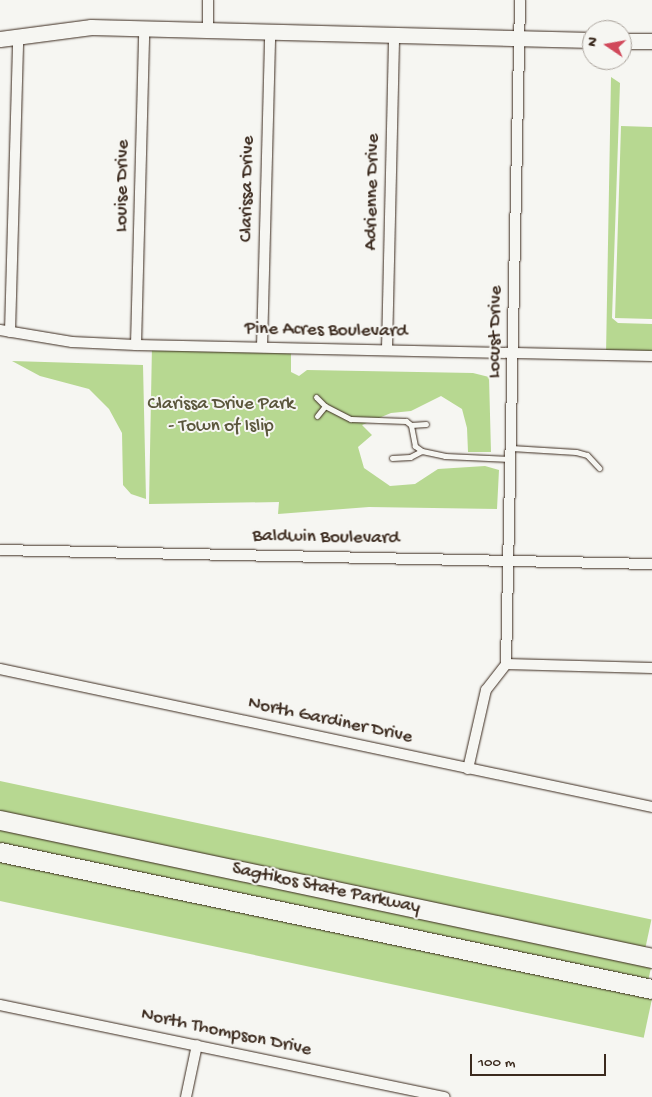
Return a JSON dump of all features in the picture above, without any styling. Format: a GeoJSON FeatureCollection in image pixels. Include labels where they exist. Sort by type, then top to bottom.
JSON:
{"type":"FeatureCollection","features":[{"type":"Feature","properties":{"kind":"highway","name":"Sagtikos State Parkway"},"geometry":{"type":"LineString","coordinates":[[0,820],[652,958]]}},
{"type":"Feature","properties":{"kind":"highway","name":"Sagtikos State Parkway"},"geometry":{"type":"LineString","coordinates":[[0,852],[652,989]]}},
{"type":"Feature","properties":{"kind":"street"},"geometry":{"type":"LineString","coordinates":[[208,0],[208,30]]}},
{"type":"Feature","properties":{"kind":"street","name":"Locust Drive"},"geometry":{"type":"LineString","coordinates":[[506,664],[520,0]]}},
{"type":"Feature","properties":{"kind":"street"},"geometry":{"type":"LineString","coordinates":[[0,40],[91,27],[582,40]]}},
{"type":"Feature","properties":{"kind":"street","name":"Louise Drive"},"geometry":{"type":"LineString","coordinates":[[136,345],[144,29]]}},
{"type":"Feature","properties":{"kind":"street","name":"Clarissa Drive"},"geometry":{"type":"LineString","coordinates":[[262,347],[270,32]]}},
{"type":"Feature","properties":{"kind":"street","name":"Adrienne Drive"},"geometry":{"type":"LineString","coordinates":[[387,349],[394,35]]}},
{"type":"Feature","properties":{"kind":"street"},"geometry":{"type":"LineString","coordinates":[[5,331],[18,38]]}},
{"type":"Feature","properties":{"kind":"street"},"geometry":{"type":"LineString","coordinates":[[632,41],[652,41]]}},
{"type":"Feature","properties":{"kind":"street","name":"Pine Acres Boulevard"},"geometry":{"type":"LineString","coordinates":[[5,331],[72,342],[136,345],[652,356]]}},
{"type":"Feature","properties":{"kind":"street","name":"Baldwin Boulevard"},"geometry":{"type":"LineString","coordinates":[[0,550],[652,564]]}},
{"type":"Feature","properties":{"kind":"street"},"geometry":{"type":"LineString","coordinates":[[468,769],[486,690],[506,664],[652,668]]}},
{"type":"Feature","properties":{"kind":"street","name":"North Gardiner Drive"},"geometry":{"type":"LineString","coordinates":[[0,669],[652,807]]}},
{"type":"Feature","properties":{"kind":"street","name":"North Thompson Drive"},"geometry":{"type":"LineString","coordinates":[[0,1005],[445,1097]]}},
{"type":"Feature","properties":{"kind":"street"},"geometry":{"type":"LineString","coordinates":[[186,1097],[197,1045]]}},
{"type":"Feature","properties":{"kind":"lane"},"geometry":{"type":"LineString","coordinates":[[316,397],[325,406],[351,419],[406,421],[411,425],[415,446],[422,451],[445,456],[510,459]]}},
{"type":"Feature","properties":{"kind":"lane"},"geometry":{"type":"LineString","coordinates":[[316,416],[325,406]]}},
{"type":"Feature","properties":{"kind":"lane"},"geometry":{"type":"LineString","coordinates":[[411,425],[426,424]]}},
{"type":"Feature","properties":{"kind":"lane"},"geometry":{"type":"LineString","coordinates":[[510,448],[576,452],[587,456],[599,468]]}},
{"type":"Feature","properties":{"kind":"lane"},"geometry":{"type":"LineString","coordinates":[[392,458],[410,457],[422,451]]}},
{"type":"Feature","properties":{"kind":"green space"},"geometry":{"type":"Polygon","coordinates":[[[611,77],[620,83],[612,318],[618,323],[652,324],[652,356],[606,355],[611,77]]]}},
{"type":"Feature","properties":{"kind":"green space"},"geometry":{"type":"Polygon","coordinates":[[[621,126],[652,127],[652,319],[615,318],[621,126]]]}},
{"type":"Feature","properties":{"kind":"green space","name":"Clarissa Drive Park - Town of Islip"},"geometry":{"type":"Polygon","coordinates":[[[152,345],[291,347],[291,372],[299,376],[307,370],[473,373],[489,377],[491,452],[468,452],[467,428],[462,409],[441,396],[411,411],[391,413],[362,425],[372,435],[358,447],[364,468],[390,486],[415,484],[438,469],[485,466],[499,470],[497,509],[369,507],[278,514],[279,502],[149,504],[152,345]]]}},
{"type":"Feature","properties":{"kind":"green space"},"geometry":{"type":"Polygon","coordinates":[[[12,361],[143,365],[146,499],[131,494],[123,485],[122,433],[109,409],[89,389],[40,376],[12,361]]]}},
{"type":"Feature","properties":{"kind":"green space"},"geometry":{"type":"Polygon","coordinates":[[[0,781],[651,919],[645,951],[0,814],[0,781]]]}},
{"type":"Feature","properties":{"kind":"green space"},"geometry":{"type":"Polygon","coordinates":[[[0,827],[651,965],[648,983],[0,845],[0,827]]]}},
{"type":"Feature","properties":{"kind":"green space"},"geometry":{"type":"Polygon","coordinates":[[[0,858],[652,997],[644,1038],[0,901],[0,858]]]}}]}
